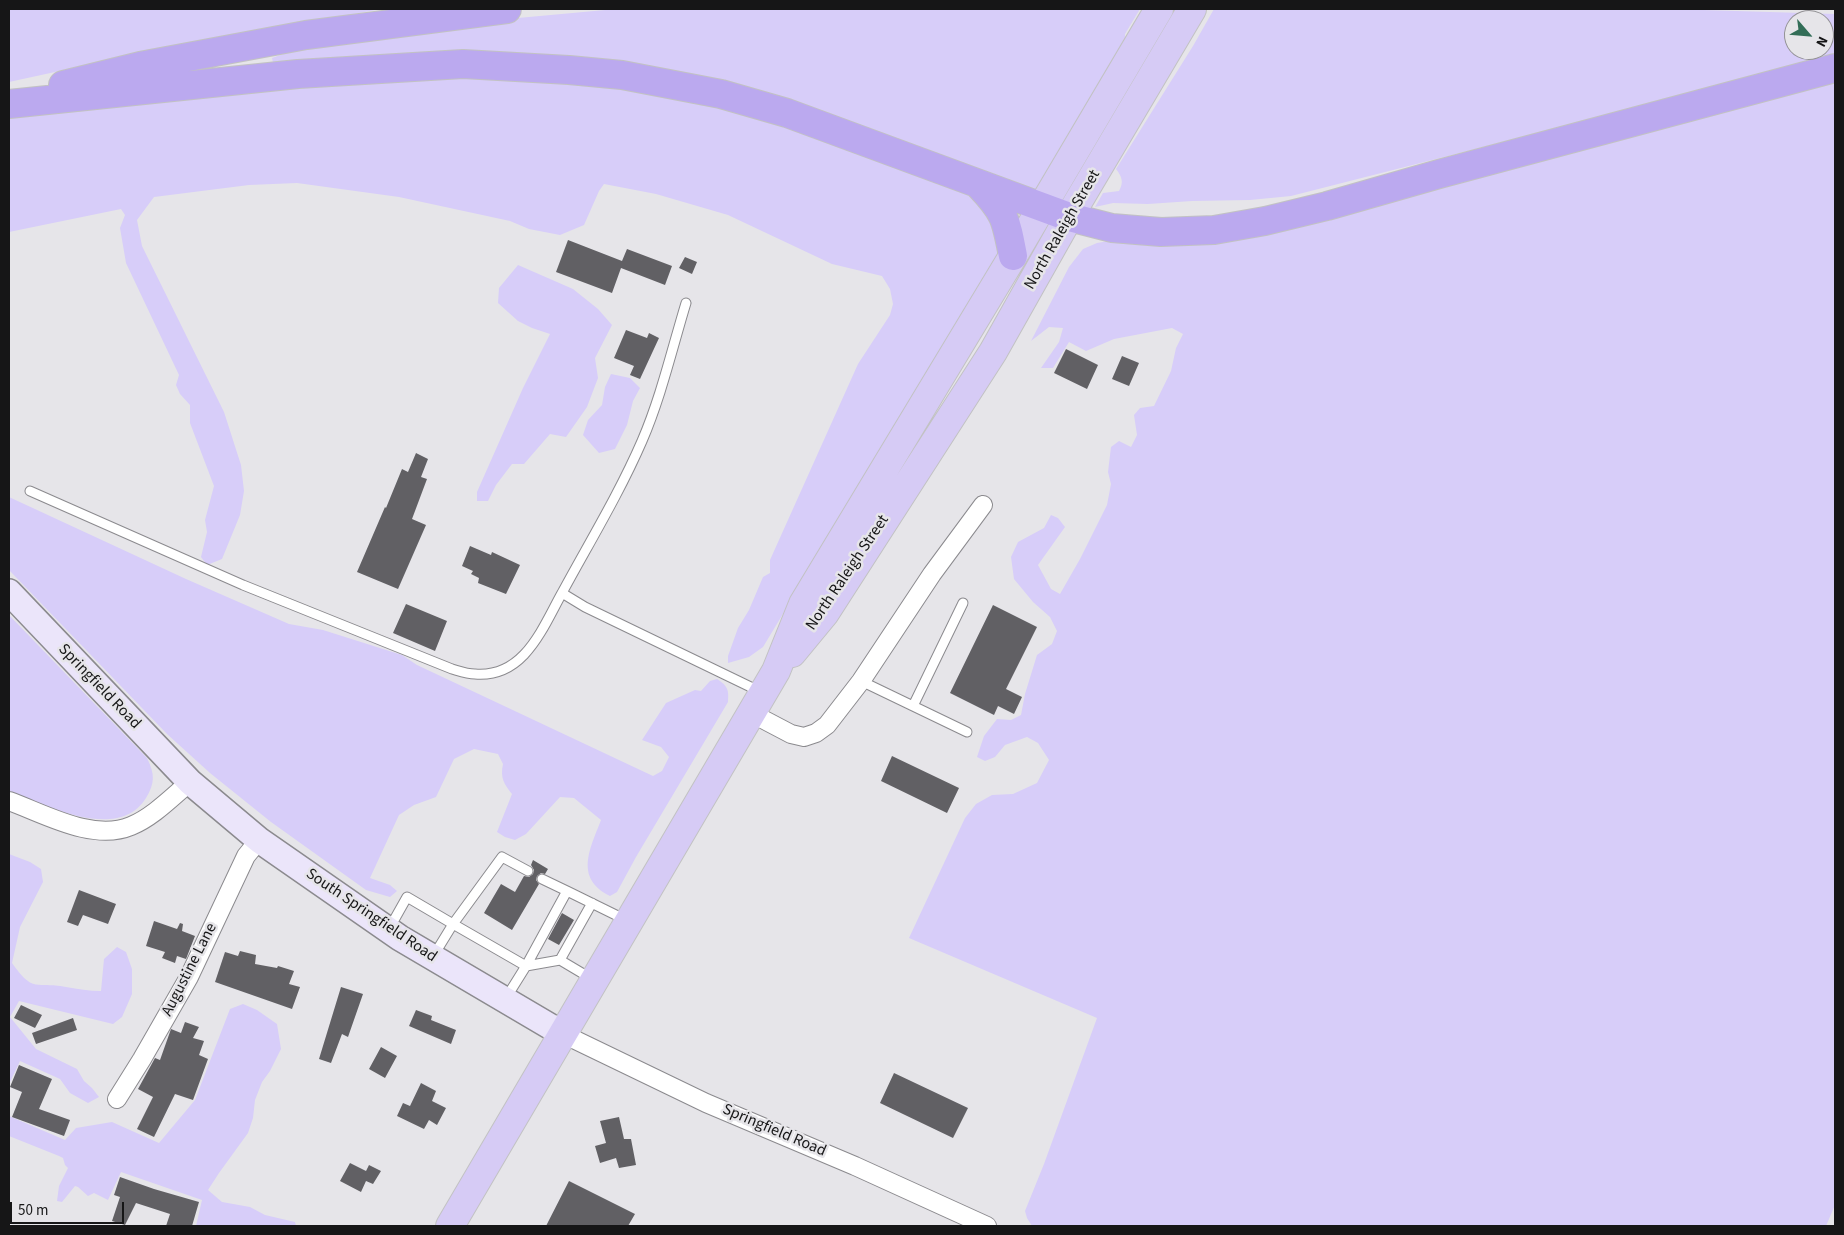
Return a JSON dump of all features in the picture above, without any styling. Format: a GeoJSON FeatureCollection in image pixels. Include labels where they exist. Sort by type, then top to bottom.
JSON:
{"type":"FeatureCollection","features":[{"type":"Feature","properties":{"kind":"highway"},"geometry":{"type":"LineString","coordinates":[[9,99],[140,66],[306,35],[507,9]]}},
{"type":"Feature","properties":{"kind":"highway"},"geometry":{"type":"LineString","coordinates":[[9,104],[298,74],[463,64],[622,75],[721,94],[787,114],[1069,217],[1112,228],[1161,232],[1214,230],[1327,206],[1439,174],[1835,68]]}},
{"type":"Feature","properties":{"kind":"highway"},"geometry":{"type":"LineString","coordinates":[[978,184],[997,204],[1006,222],[1013,256]]}},
{"type":"Feature","properties":{"kind":"main road","name":"North Raleigh Street"},"geometry":{"type":"LineString","coordinates":[[764,692],[803,604],[1160,9]]}},
{"type":"Feature","properties":{"kind":"main road","name":"North Raleigh Street"},"geometry":{"type":"LineString","coordinates":[[764,692],[825,613],[993,352],[1069,217],[1192,9]]}},
{"type":"Feature","properties":{"kind":"main road","name":"Springfield Road"},"geometry":{"type":"LineString","coordinates":[[9,592],[190,782]]}},
{"type":"Feature","properties":{"kind":"main road"},"geometry":{"type":"LineString","coordinates":[[450,1226],[764,692]]}},
{"type":"Feature","properties":{"kind":"main road","name":"South Springfield Road"},"geometry":{"type":"LineString","coordinates":[[190,782],[260,840],[389,930],[432,958],[563,1034]]}},
{"type":"Feature","properties":{"kind":"street"},"geometry":{"type":"LineString","coordinates":[[764,692],[791,734],[804,737],[816,733],[827,725],[860,681],[932,574],[983,505]]}},
{"type":"Feature","properties":{"kind":"street"},"geometry":{"type":"LineString","coordinates":[[9,801],[72,825],[92,830],[113,831],[132,826],[190,782]]}},
{"type":"Feature","properties":{"kind":"street","name":"Augustine Lane"},"geometry":{"type":"LineString","coordinates":[[117,1099],[188,977],[246,856],[260,840]]}},
{"type":"Feature","properties":{"kind":"street","name":"Springfield Road"},"geometry":{"type":"LineString","coordinates":[[563,1034],[706,1103],[855,1166],[987,1226]]}},
{"type":"Feature","properties":{"kind":"lane"},"geometry":{"type":"LineString","coordinates":[[30,491],[243,585],[452,669],[474,674],[494,673],[513,666],[526,655],[628,473],[657,400],[686,302]]}},
{"type":"Feature","properties":{"kind":"lane"},"geometry":{"type":"LineString","coordinates":[[562,593],[585,607],[764,692]]}},
{"type":"Feature","properties":{"kind":"lane"},"geometry":{"type":"LineString","coordinates":[[913,706],[963,603]]}},
{"type":"Feature","properties":{"kind":"lane"},"geometry":{"type":"LineString","coordinates":[[860,681],[967,732]]}},
{"type":"Feature","properties":{"kind":"lane"},"geometry":{"type":"LineString","coordinates":[[432,958],[502,857],[528,871]]}},
{"type":"Feature","properties":{"kind":"lane"},"geometry":{"type":"LineString","coordinates":[[542,879],[629,922]]}},
{"type":"Feature","properties":{"kind":"lane"},"geometry":{"type":"LineString","coordinates":[[505,1001],[551,924],[567,891]]}},
{"type":"Feature","properties":{"kind":"lane"},"geometry":{"type":"LineString","coordinates":[[389,930],[407,898],[526,966],[560,960],[594,980]]}},
{"type":"Feature","properties":{"kind":"lane"},"geometry":{"type":"LineString","coordinates":[[560,960],[570,935],[592,903]]}},
{"type":"Feature","properties":{"kind":"shaded area"},"geometry":{"type":"Polygon","coordinates":[[[9,9],[381,9],[147,52],[9,82],[9,9]]]}},
{"type":"Feature","properties":{"kind":"shaded area"},"geometry":{"type":"Polygon","coordinates":[[[616,9],[1140,9],[1125,34],[1125,41],[1040,189],[1031,190],[741,91],[298,67],[273,63],[272,58],[306,46],[406,31],[616,9]]]}},
{"type":"Feature","properties":{"kind":"shaded area"},"geometry":{"type":"Polygon","coordinates":[[[1214,9],[1670,9],[1784,12],[1784,60],[1834,60],[1835,14],[1835,61],[1555,134],[1550,130],[1291,196],[1250,200],[1148,204],[1113,203],[1095,207],[1103,193],[1119,191],[1122,180],[1116,169],[1214,9]]]}},
{"type":"Feature","properties":{"kind":"shaded area"},"geometry":{"type":"Polygon","coordinates":[[[460,72],[583,78],[772,119],[969,193],[988,208],[1000,248],[994,265],[763,647],[749,657],[728,663],[728,656],[738,628],[749,610],[763,577],[770,573],[770,560],[858,364],[890,315],[893,304],[890,289],[882,276],[832,264],[728,215],[656,194],[604,184],[584,225],[560,235],[529,229],[510,221],[399,197],[297,183],[249,185],[154,197],[137,220],[142,246],[224,412],[241,465],[244,491],[240,515],[222,559],[207,565],[201,557],[207,532],[205,520],[214,486],[190,423],[190,405],[180,394],[176,385],[179,375],[126,263],[120,228],[125,215],[121,209],[9,232],[9,115],[460,72]]]}},
{"type":"Feature","properties":{"kind":"shaded area"},"geometry":{"type":"Polygon","coordinates":[[[1835,81],[1835,1205],[1826,1226],[1032,1226],[1025,1211],[1097,1018],[909,938],[965,818],[976,804],[992,795],[1013,794],[1037,783],[1049,760],[1038,743],[1027,737],[1005,745],[995,757],[985,761],[977,757],[984,736],[997,719],[1011,720],[1021,715],[1025,694],[1037,655],[1052,644],[1057,631],[1050,617],[1033,602],[1014,579],[1011,557],[1018,542],[1044,528],[1051,515],[1058,518],[1065,527],[1038,565],[1051,589],[1060,594],[1107,505],[1111,484],[1108,472],[1111,447],[1119,441],[1131,447],[1137,435],[1134,415],[1140,408],[1154,406],[1171,371],[1176,348],[1183,334],[1172,328],[1114,339],[1086,351],[1069,342],[1053,368],[1041,368],[1059,342],[1063,328],[1049,327],[1031,341],[1069,267],[1083,249],[1097,243],[1465,180],[1677,125],[1776,95],[1835,81]]]}},
{"type":"Feature","properties":{"kind":"shaded area"},"geometry":{"type":"Polygon","coordinates":[[[518,265],[573,289],[598,309],[612,325],[595,358],[598,378],[587,407],[566,437],[550,434],[524,464],[512,464],[496,485],[488,501],[477,501],[477,492],[523,388],[550,334],[518,321],[498,303],[499,288],[518,265]]]}},
{"type":"Feature","properties":{"kind":"shaded area"},"geometry":{"type":"Polygon","coordinates":[[[611,374],[630,378],[640,388],[633,401],[627,425],[615,449],[599,453],[583,435],[588,420],[602,405],[605,387],[611,374]]]}},
{"type":"Feature","properties":{"kind":"shaded area"},"geometry":{"type":"Polygon","coordinates":[[[9,497],[186,579],[289,624],[323,630],[402,655],[417,665],[653,776],[662,771],[669,757],[661,747],[642,740],[666,703],[695,690],[701,691],[710,681],[717,679],[727,689],[728,702],[617,892],[610,896],[599,889],[592,881],[588,872],[588,862],[601,820],[574,798],[560,797],[526,834],[515,840],[497,832],[512,794],[503,780],[503,764],[498,754],[474,749],[454,759],[436,797],[414,805],[399,815],[370,878],[390,885],[397,891],[390,897],[366,890],[271,822],[210,773],[167,734],[9,570],[9,497]]]}},
{"type":"Feature","properties":{"kind":"shaded area"},"geometry":{"type":"Polygon","coordinates":[[[9,615],[147,758],[153,774],[151,788],[146,798],[134,811],[118,818],[80,817],[9,791],[9,615]]]}},
{"type":"Feature","properties":{"kind":"shaded area"},"geometry":{"type":"Polygon","coordinates":[[[9,854],[30,862],[41,869],[43,882],[20,927],[12,963],[25,979],[36,984],[101,991],[104,959],[117,947],[126,952],[132,969],[132,994],[122,1017],[113,1024],[19,1001],[10,1017],[36,1049],[77,1069],[84,1081],[99,1097],[88,1103],[70,1093],[60,1079],[20,1061],[9,1084],[9,854]]]}},
{"type":"Feature","properties":{"kind":"shaded area"},"geometry":{"type":"Polygon","coordinates":[[[243,1004],[257,1010],[277,1024],[281,1049],[262,1082],[255,1100],[253,1118],[248,1133],[208,1190],[222,1202],[250,1207],[265,1215],[295,1222],[296,1226],[196,1226],[202,1200],[121,1172],[108,1200],[94,1193],[88,1196],[75,1186],[62,1202],[57,1201],[59,1186],[68,1168],[63,1158],[9,1136],[9,1116],[65,1140],[76,1128],[112,1122],[159,1143],[195,1100],[230,1009],[243,1004]]]}},
{"type":"Feature","properties":{"kind":"building"},"geometry":{"type":"Polygon","coordinates":[[[568,240],[622,261],[627,249],[672,266],[665,285],[621,268],[612,293],[556,272],[568,240]]]}},
{"type":"Feature","properties":{"kind":"building"},"geometry":{"type":"Polygon","coordinates":[[[685,257],[697,262],[692,274],[679,268],[685,257]]]}},
{"type":"Feature","properties":{"kind":"building"},"geometry":{"type":"Polygon","coordinates":[[[626,330],[647,338],[649,333],[659,338],[640,379],[630,375],[634,366],[614,358],[626,330]]]}},
{"type":"Feature","properties":{"kind":"building"},"geometry":{"type":"Polygon","coordinates":[[[1066,349],[1098,365],[1087,389],[1054,373],[1066,349]]]}},
{"type":"Feature","properties":{"kind":"building"},"geometry":{"type":"Polygon","coordinates":[[[1122,356],[1139,363],[1129,386],[1112,379],[1122,356]]]}},
{"type":"Feature","properties":{"kind":"building"},"geometry":{"type":"Polygon","coordinates":[[[416,453],[428,459],[421,477],[427,479],[412,519],[426,525],[398,589],[357,572],[402,469],[408,472],[416,453]]]}},
{"type":"Feature","properties":{"kind":"building"},"geometry":{"type":"Polygon","coordinates":[[[470,546],[491,555],[492,552],[520,565],[506,594],[478,583],[479,578],[471,574],[473,571],[462,566],[470,546]]]}},
{"type":"Feature","properties":{"kind":"building"},"geometry":{"type":"Polygon","coordinates":[[[406,604],[447,621],[435,651],[393,633],[406,604]]]}},
{"type":"Feature","properties":{"kind":"building"},"geometry":{"type":"Polygon","coordinates":[[[993,605],[1037,627],[1006,689],[1022,697],[1014,714],[998,706],[994,715],[950,693],[993,605]]]}},
{"type":"Feature","properties":{"kind":"building"},"geometry":{"type":"Polygon","coordinates":[[[892,756],[959,788],[947,813],[881,781],[892,756]]]}},
{"type":"Feature","properties":{"kind":"building"},"geometry":{"type":"Polygon","coordinates":[[[533,860],[548,869],[545,874],[541,873],[537,876],[536,880],[539,884],[512,930],[484,913],[501,884],[515,892],[524,876],[529,877],[533,874],[534,870],[531,865],[533,860]]]}},
{"type":"Feature","properties":{"kind":"building"},"geometry":{"type":"Polygon","coordinates":[[[79,890],[116,904],[108,924],[83,915],[78,926],[67,922],[79,890]]]}},
{"type":"Feature","properties":{"kind":"building"},"geometry":{"type":"Polygon","coordinates":[[[562,913],[574,920],[559,945],[548,939],[562,913]]]}},
{"type":"Feature","properties":{"kind":"building"},"geometry":{"type":"Polygon","coordinates":[[[154,921],[177,929],[180,923],[183,924],[182,931],[195,936],[186,959],[177,956],[175,963],[162,958],[165,952],[146,946],[154,921]]]}},
{"type":"Feature","properties":{"kind":"building"},"geometry":{"type":"Polygon","coordinates":[[[240,951],[256,955],[255,964],[277,968],[278,966],[294,971],[289,984],[300,987],[292,1009],[215,982],[225,952],[238,956],[240,951]]]}},
{"type":"Feature","properties":{"kind":"building"},"geometry":{"type":"Polygon","coordinates":[[[341,987],[363,994],[348,1037],[342,1034],[331,1063],[319,1059],[341,987]]]}},
{"type":"Feature","properties":{"kind":"building"},"geometry":{"type":"Polygon","coordinates":[[[21,1005],[42,1015],[35,1028],[14,1018],[21,1005]]]}},
{"type":"Feature","properties":{"kind":"building"},"geometry":{"type":"Polygon","coordinates":[[[416,1010],[432,1016],[431,1020],[456,1030],[451,1044],[409,1026],[416,1010]]]}},
{"type":"Feature","properties":{"kind":"building"},"geometry":{"type":"Polygon","coordinates":[[[73,1018],[77,1030],[36,1044],[32,1033],[73,1018]]]}},
{"type":"Feature","properties":{"kind":"building"},"geometry":{"type":"Polygon","coordinates":[[[185,1022],[199,1027],[193,1038],[204,1041],[199,1055],[208,1059],[193,1100],[175,1094],[154,1137],[137,1129],[153,1097],[138,1089],[155,1058],[160,1060],[171,1029],[181,1033],[185,1022]]]}},
{"type":"Feature","properties":{"kind":"building"},"geometry":{"type":"Polygon","coordinates":[[[381,1047],[397,1056],[385,1078],[369,1069],[381,1047]]]}},
{"type":"Feature","properties":{"kind":"building"},"geometry":{"type":"Polygon","coordinates":[[[19,1065],[52,1079],[39,1109],[70,1120],[64,1136],[12,1117],[22,1092],[10,1087],[19,1065]]]}},
{"type":"Feature","properties":{"kind":"building"},"geometry":{"type":"Polygon","coordinates":[[[894,1073],[968,1108],[953,1138],[880,1103],[894,1073]]]}},
{"type":"Feature","properties":{"kind":"building"},"geometry":{"type":"Polygon","coordinates":[[[421,1083],[436,1091],[432,1101],[446,1108],[437,1125],[429,1120],[424,1129],[397,1116],[403,1103],[410,1106],[421,1083]]]}},
{"type":"Feature","properties":{"kind":"building"},"geometry":{"type":"Polygon","coordinates":[[[619,1117],[624,1139],[631,1139],[636,1165],[619,1168],[616,1158],[600,1163],[595,1146],[606,1143],[600,1121],[619,1117]]]}},
{"type":"Feature","properties":{"kind":"building"},"geometry":{"type":"Polygon","coordinates":[[[350,1163],[366,1171],[369,1165],[381,1171],[373,1184],[366,1181],[361,1192],[340,1181],[350,1163]]]}},
{"type":"Feature","properties":{"kind":"building"},"geometry":{"type":"Polygon","coordinates":[[[120,1177],[199,1202],[192,1226],[166,1226],[170,1214],[136,1203],[125,1225],[112,1221],[120,1197],[114,1195],[120,1177]]]}},
{"type":"Feature","properties":{"kind":"building"},"geometry":{"type":"Polygon","coordinates":[[[569,1181],[635,1214],[628,1226],[546,1226],[569,1181]]]}}]}
